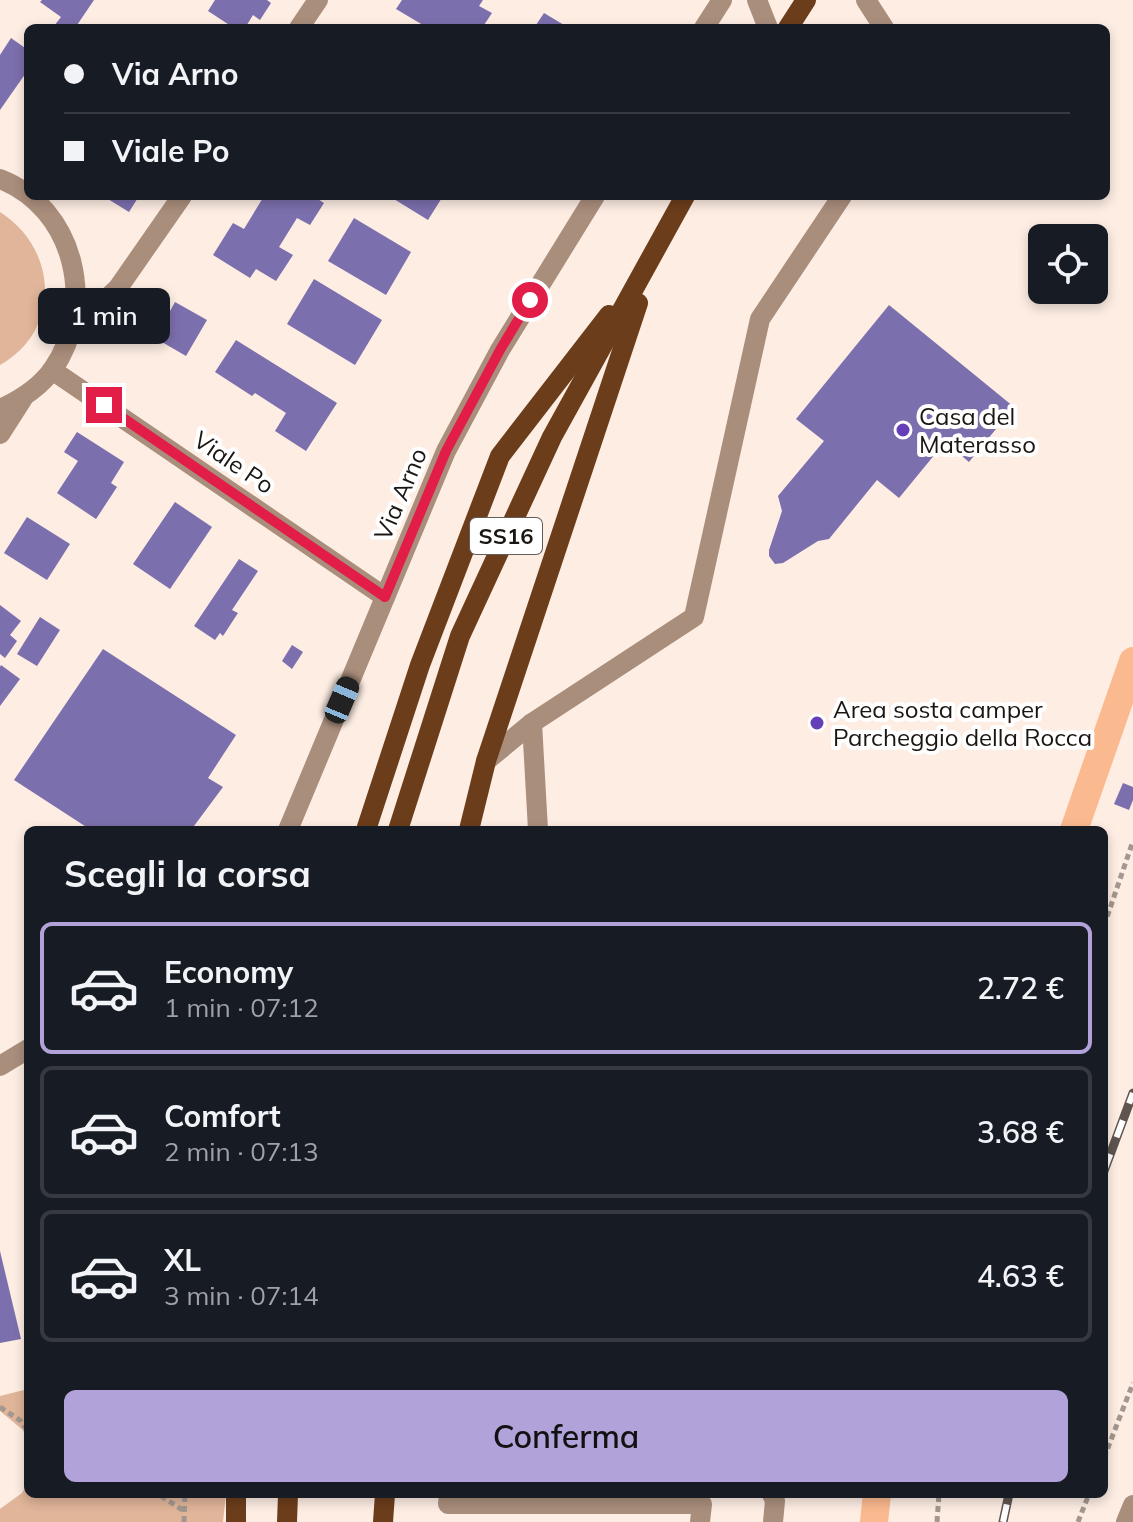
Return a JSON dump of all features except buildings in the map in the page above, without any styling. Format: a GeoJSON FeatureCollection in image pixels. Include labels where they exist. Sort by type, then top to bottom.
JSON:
{"type":"FeatureCollection","features":[{"type":"Feature","properties":{"kind":"main road"},"geometry":{"type":"LineString","coordinates":[[791,24],[806,0]]}},
{"type":"Feature","properties":{"kind":"main road","name":"SS16"},"geometry":{"type":"LineString","coordinates":[[399,826],[460,636],[552,437],[683,200]]}},
{"type":"Feature","properties":{"kind":"main road"},"geometry":{"type":"LineString","coordinates":[[470,826],[486,761],[653,257]]}},
{"type":"Feature","properties":{"kind":"main road"},"geometry":{"type":"LineString","coordinates":[[367,826],[420,665],[500,456],[653,257]]}},
{"type":"Feature","properties":{"kind":"main road"},"geometry":{"type":"LineString","coordinates":[[236,1498],[236,1522]]}},
{"type":"Feature","properties":{"kind":"main road"},"geometry":{"type":"LineString","coordinates":[[287,1522],[288,1498]]}},
{"type":"Feature","properties":{"kind":"main road"},"geometry":{"type":"LineString","coordinates":[[383,1522],[385,1498]]}},
{"type":"Feature","properties":{"kind":"street"},"geometry":{"type":"LineString","coordinates":[[302,24],[318,0]]}},
{"type":"Feature","properties":{"kind":"street"},"geometry":{"type":"LineString","coordinates":[[708,24],[722,0]]}},
{"type":"Feature","properties":{"kind":"street"},"geometry":{"type":"LineString","coordinates":[[757,0],[766,24]]}},
{"type":"Feature","properties":{"kind":"street"},"geometry":{"type":"LineString","coordinates":[[866,0],[881,24]]}},
{"type":"Feature","properties":{"kind":"street"},"geometry":{"type":"LineString","coordinates":[[0,179],[24,193]]}},
{"type":"Feature","properties":{"kind":"street"},"geometry":{"type":"LineString","coordinates":[[32,200],[47,212],[69,248],[78,290],[72,332]]}},
{"type":"Feature","properties":{"kind":"street"},"geometry":{"type":"LineString","coordinates":[[0,434],[23,398],[52,370],[72,332],[118,288],[179,200]]}},
{"type":"Feature","properties":{"kind":"street","name":"Via Arno"},"geometry":{"type":"LineString","coordinates":[[290,826],[446,451],[500,350],[593,200]]}},
{"type":"Feature","properties":{"kind":"street"},"geometry":{"type":"LineString","coordinates":[[486,761],[532,723],[694,617],[760,319],[839,200]]}},
{"type":"Feature","properties":{"kind":"street","name":"Viale Po"},"geometry":{"type":"LineString","coordinates":[[52,370],[385,597]]}},
{"type":"Feature","properties":{"kind":"street"},"geometry":{"type":"LineString","coordinates":[[0,409],[23,398]]}},
{"type":"Feature","properties":{"kind":"street"},"geometry":{"type":"LineString","coordinates":[[532,723],[538,826]]}},
{"type":"Feature","properties":{"kind":"street"},"geometry":{"type":"LineString","coordinates":[[0,1066],[24,1051]]}},
{"type":"Feature","properties":{"kind":"street"},"geometry":{"type":"LineString","coordinates":[[449,1498],[448,1504],[702,1504],[700,1522]]}},
{"type":"Feature","properties":{"kind":"street"},"geometry":{"type":"LineString","coordinates":[[773,1522],[774,1498]]}},
{"type":"Feature","properties":{"kind":"street"},"geometry":{"type":"LineString","coordinates":[[1126,1522],[1133,1505]]}},
{"type":"Feature","properties":{"kind":"path"},"geometry":{"type":"LineString","coordinates":[[1108,914],[1133,841]]}},
{"type":"Feature","properties":{"kind":"path"},"geometry":{"type":"LineString","coordinates":[[1108,1448],[1133,1383]]}},
{"type":"Feature","properties":{"kind":"path"},"geometry":{"type":"LineString","coordinates":[[0,1407],[24,1425]]}},
{"type":"Feature","properties":{"kind":"path"},"geometry":{"type":"LineString","coordinates":[[164,1498],[184,1511]]}},
{"type":"Feature","properties":{"kind":"path"},"geometry":{"type":"LineString","coordinates":[[184,1522],[185,1498]]}},
{"type":"Feature","properties":{"kind":"path"},"geometry":{"type":"LineString","coordinates":[[937,1522],[939,1498]]}},
{"type":"Feature","properties":{"kind":"path"},"geometry":{"type":"LineString","coordinates":[[1078,1522],[1087,1498]]}},
{"type":"Feature","properties":{"kind":"shaded area"},"geometry":{"type":"Polygon","coordinates":[[[0,212],[19,228],[33,247],[42,267],[45,289],[43,311],[34,332],[20,350],[0,365],[0,212]]]}},
{"type":"Feature","properties":{"kind":"shaded area"},"geometry":{"type":"Polygon","coordinates":[[[24,1390],[24,1433],[0,1411],[0,1396],[24,1390]]]}},
{"type":"Feature","properties":{"kind":"shaded area"},"geometry":{"type":"Polygon","coordinates":[[[24,1489],[24,1498],[226,1498],[223,1522],[0,1522],[0,1509],[24,1489]]]}},
{"type":"Feature","properties":{"kind":"waterway"},"geometry":{"type":"LineString","coordinates":[[1075,826],[1133,661]]}},
{"type":"Feature","properties":{"kind":"waterway"},"geometry":{"type":"LineString","coordinates":[[874,1522],[877,1498]]}},
{"type":"Feature","properties":{"kind":"railway"},"geometry":{"type":"LineString","coordinates":[[1108,1160],[1133,1093]]}},
{"type":"Feature","properties":{"kind":"railway"},"geometry":{"type":"LineString","coordinates":[[1003,1522],[1008,1498]]}},
{"type":"Feature","properties":{"kind":"place","name":"Casa del Materasso"},"geometry":{"type":"Point","coordinates":[903,430]}},
{"type":"Feature","properties":{"kind":"place","name":"Area sosta camper Parcheggio della Rocca"},"geometry":{"type":"Point","coordinates":[817,723]}},
{"type":"Feature","properties":{"kind":"route"},"geometry":{"type":"LineString","coordinates":[[104,405],[385,597],[446,451],[530,300]]}}]}
